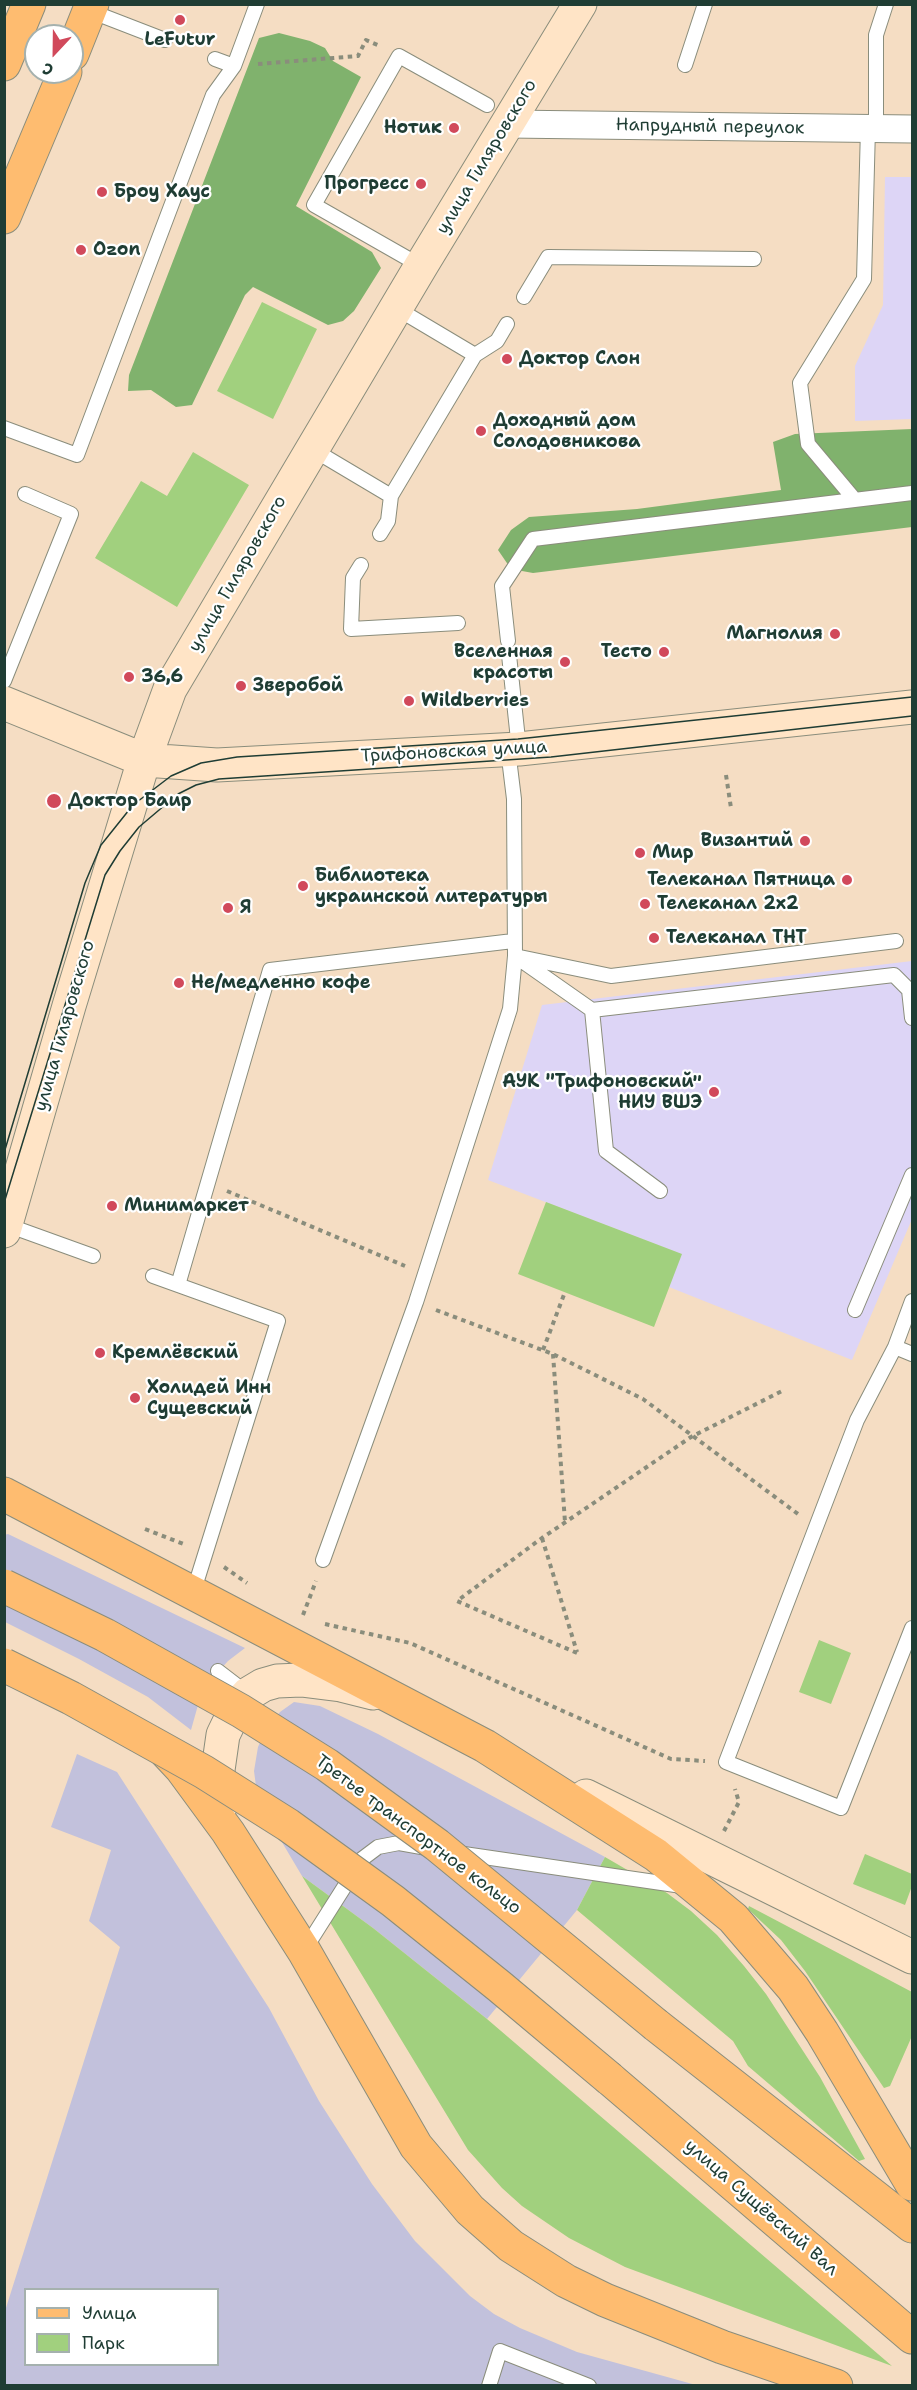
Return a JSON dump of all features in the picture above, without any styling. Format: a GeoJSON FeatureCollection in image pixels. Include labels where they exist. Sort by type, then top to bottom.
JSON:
{"type":"FeatureCollection","features":[{"type":"Feature","properties":{"kind":"main road"},"geometry":{"type":"LineString","coordinates":[[4,64],[29,4]]}},
{"type":"Feature","properties":{"kind":"main road"},"geometry":{"type":"LineString","coordinates":[[84,25],[91,8]]}},
{"type":"Feature","properties":{"kind":"main road"},"geometry":{"type":"LineString","coordinates":[[4,217],[60,84]]}},
{"type":"Feature","properties":{"kind":"main road"},"geometry":{"type":"LineString","coordinates":[[4,1494],[485,1746],[619,1830],[700,1888],[734,1918],[794,1988],[912,2184]]}},
{"type":"Feature","properties":{"kind":"main road","name":"Третье транспортное кольцо"},"geometry":{"type":"LineString","coordinates":[[4,1586],[50,1607],[241,1711],[327,1766],[437,1845],[656,2025],[912,2226]]}},
{"type":"Feature","properties":{"kind":"main road"},"geometry":{"type":"LineString","coordinates":[[4,1664],[142,1734],[157,1744],[181,1768],[228,1832],[304,1951],[416,2146],[443,2180],[490,2229],[539,2266],[604,2300],[722,2347],[836,2385]]}},
{"type":"Feature","properties":{"kind":"main road","name":"улица Сущёвский Вал"},"geometry":{"type":"LineString","coordinates":[[4,1664],[71,1698],[204,1772],[288,1825],[393,1901],[499,1986],[912,2337]]}},
{"type":"Feature","properties":{"kind":"street","name":"улица Гиляровского"},"geometry":{"type":"LineString","coordinates":[[6,1228],[12,1182],[69,1006],[144,760],[170,689],[420,266],[498,115],[580,4]]}},
{"type":"Feature","properties":{"kind":"street","name":"Напрудный переулок"},"geometry":{"type":"LineString","coordinates":[[498,115],[912,129]]}},
{"type":"Feature","properties":{"kind":"street","name":"Трифоновская улица"},"geometry":{"type":"LineString","coordinates":[[4,703],[144,760],[217,765],[514,750],[911,710]]}},
{"type":"Feature","properties":{"kind":"street"},"geometry":{"type":"LineString","coordinates":[[228,1832],[218,1785],[219,1753],[229,1721],[248,1694],[263,1685],[277,1681],[300,1680],[340,1685],[398,1700]]}},
{"type":"Feature","properties":{"kind":"street"},"geometry":{"type":"LineString","coordinates":[[485,1746],[912,1957]]}},
{"type":"Feature","properties":{"kind":"lane"},"geometry":{"type":"LineString","coordinates":[[4,428],[76,455],[213,95],[234,66],[257,4]]}},
{"type":"Feature","properties":{"kind":"lane"},"geometry":{"type":"LineString","coordinates":[[685,65],[705,4]]}},
{"type":"Feature","properties":{"kind":"lane"},"geometry":{"type":"LineString","coordinates":[[855,500],[807,444],[800,382],[864,279],[876,35],[886,4]]}},
{"type":"Feature","properties":{"kind":"lane"},"geometry":{"type":"LineString","coordinates":[[91,8],[165,39]]}},
{"type":"Feature","properties":{"kind":"lane"},"geometry":{"type":"LineString","coordinates":[[420,266],[314,205],[399,56],[498,115]]}},
{"type":"Feature","properties":{"kind":"lane"},"geometry":{"type":"LineString","coordinates":[[215,59],[234,66]]}},
{"type":"Feature","properties":{"kind":"lane"},"geometry":{"type":"LineString","coordinates":[[524,297],[548,257],[754,259]]}},
{"type":"Feature","properties":{"kind":"lane"},"geometry":{"type":"LineString","coordinates":[[396,308],[475,355]]}},
{"type":"Feature","properties":{"kind":"lane"},"geometry":{"type":"LineString","coordinates":[[380,534],[388,521],[391,496],[475,355],[496,341],[507,324]]}},
{"type":"Feature","properties":{"kind":"lane"},"geometry":{"type":"LineString","coordinates":[[312,449],[391,496]]}},
{"type":"Feature","properties":{"kind":"lane"},"geometry":{"type":"LineString","coordinates":[[323,1560],[416,1302],[510,1009],[515,956],[513,941],[514,750],[509,648],[502,586],[533,539],[912,493]]}},
{"type":"Feature","properties":{"kind":"lane"},"geometry":{"type":"LineString","coordinates":[[4,681],[71,514],[25,494]]}},
{"type":"Feature","properties":{"kind":"lane"},"geometry":{"type":"LineString","coordinates":[[361,565],[352,578],[351,628],[458,623]]}},
{"type":"Feature","properties":{"kind":"lane"},"geometry":{"type":"LineString","coordinates":[[515,956],[611,976],[896,940]]}},
{"type":"Feature","properties":{"kind":"lane"},"geometry":{"type":"LineString","coordinates":[[178,1285],[270,970],[513,941]]}},
{"type":"Feature","properties":{"kind":"lane"},"geometry":{"type":"LineString","coordinates":[[515,956],[592,1010],[894,975],[909,990],[912,1018]]}},
{"type":"Feature","properties":{"kind":"lane"},"geometry":{"type":"LineString","coordinates":[[592,1010],[606,1151],[660,1191]]}},
{"type":"Feature","properties":{"kind":"lane"},"geometry":{"type":"LineString","coordinates":[[855,1310],[912,1175]]}},
{"type":"Feature","properties":{"kind":"lane"},"geometry":{"type":"LineString","coordinates":[[6,1228],[93,1256]]}},
{"type":"Feature","properties":{"kind":"lane"},"geometry":{"type":"LineString","coordinates":[[153,1276],[278,1321],[207,1555],[193,1593]]}},
{"type":"Feature","properties":{"kind":"lane"},"geometry":{"type":"LineString","coordinates":[[912,1301],[895,1347],[857,1420],[726,1762],[841,1808],[912,1628]]}},
{"type":"Feature","properties":{"kind":"lane"},"geometry":{"type":"LineString","coordinates":[[895,1347],[912,1354]]}},
{"type":"Feature","properties":{"kind":"lane"},"geometry":{"type":"LineString","coordinates":[[218,1671],[248,1694]]}},
{"type":"Feature","properties":{"kind":"lane"},"geometry":{"type":"LineString","coordinates":[[304,1951],[362,1859],[378,1847],[399,1844],[700,1888]]}},
{"type":"Feature","properties":{"kind":"lane"},"geometry":{"type":"LineString","coordinates":[[489,2385],[500,2350],[589,2385]]}},
{"type":"Feature","properties":{"kind":"path"},"geometry":{"type":"LineString","coordinates":[[234,66],[358,56],[366,40],[399,56]]}},
{"type":"Feature","properties":{"kind":"path"},"geometry":{"type":"LineString","coordinates":[[726,775],[731,808]]}},
{"type":"Feature","properties":{"kind":"path"},"geometry":{"type":"LineString","coordinates":[[208,1183],[425,1274]]}},
{"type":"Feature","properties":{"kind":"path"},"geometry":{"type":"LineString","coordinates":[[543,1350],[565,1292]]}},
{"type":"Feature","properties":{"kind":"path"},"geometry":{"type":"LineString","coordinates":[[416,1302],[553,1354],[643,1399],[816,1527]]}},
{"type":"Feature","properties":{"kind":"path"},"geometry":{"type":"LineString","coordinates":[[553,1354],[566,1523]]}},
{"type":"Feature","properties":{"kind":"path"},"geometry":{"type":"LineString","coordinates":[[542,1538],[577,1653],[457,1601],[542,1538],[692,1436],[782,1391]]}},
{"type":"Feature","properties":{"kind":"path"},"geometry":{"type":"LineString","coordinates":[[145,1529],[168,1536],[207,1555],[250,1585]]}},
{"type":"Feature","properties":{"kind":"path"},"geometry":{"type":"LineString","coordinates":[[303,1614],[323,1560]]}},
{"type":"Feature","properties":{"kind":"path"},"geometry":{"type":"LineString","coordinates":[[294,1610],[311,1619]]}},
{"type":"Feature","properties":{"kind":"path"},"geometry":{"type":"LineString","coordinates":[[319,1623],[410,1643],[671,1759],[726,1762],[739,1802],[722,1835]]}},
{"type":"Feature","properties":{"kind":"shaded area"},"geometry":{"type":"Polygon","coordinates":[[[885,177],[912,177],[912,419],[855,421],[855,366],[883,305],[885,177]]]}},
{"type":"Feature","properties":{"kind":"shaded area","name":"АУК \"Трифоновский\" НИУ ВШЭ"},"geometry":{"type":"Polygon","coordinates":[[[912,961],[912,1219],[852,1360],[669,1287],[681,1254],[488,1180],[542,1005],[912,961]]]}},
{"type":"Feature","properties":{"kind":"shaded area"},"geometry":{"type":"Polygon","coordinates":[[[8,1534],[245,1648],[228,1661],[210,1681],[198,1705],[191,1730],[148,1697],[5,1622],[4,1535],[8,1534]]]}},
{"type":"Feature","properties":{"kind":"shaded area"},"geometry":{"type":"Polygon","coordinates":[[[294,1702],[320,1706],[378,1734],[605,1857],[577,1910],[487,2019],[373,1928],[302,1876],[270,1822],[257,1794],[254,1771],[258,1747],[265,1731],[280,1712],[294,1702]]]}},
{"type":"Feature","properties":{"kind":"shaded area"},"geometry":{"type":"Polygon","coordinates":[[[77,1754],[117,1772],[269,2008],[319,2101],[372,2184],[415,2241],[470,2296],[494,2314],[520,2328],[577,2352],[696,2385],[5,2386],[5,2311],[120,1947],[89,1921],[111,1850],[51,1827],[77,1754]]]}},
{"type":"Feature","properties":{"kind":"green space"},"geometry":{"type":"Polygon","coordinates":[[[279,33],[310,41],[325,48],[333,61],[361,77],[296,206],[372,252],[381,268],[354,311],[343,321],[328,325],[253,287],[245,295],[192,405],[176,407],[151,390],[128,391],[129,375],[259,38],[279,33]]]}},
{"type":"Feature","properties":{"kind":"green space"},"geometry":{"type":"Polygon","coordinates":[[[262,302],[317,329],[273,419],[217,391],[262,302]]]}},
{"type":"Feature","properties":{"kind":"green space"},"geometry":{"type":"Polygon","coordinates":[[[912,429],[912,527],[533,573],[511,569],[498,550],[511,530],[529,517],[637,509],[781,490],[773,442],[795,434],[912,429]]]}},
{"type":"Feature","properties":{"kind":"green space"},"geometry":{"type":"Polygon","coordinates":[[[193,452],[249,485],[177,607],[95,558],[141,481],[167,496],[193,452]]]}},
{"type":"Feature","properties":{"kind":"green space"},"geometry":{"type":"Polygon","coordinates":[[[546,1202],[682,1254],[654,1327],[518,1274],[546,1202]]]}},
{"type":"Feature","properties":{"kind":"green space"},"geometry":{"type":"Polygon","coordinates":[[[819,1640],[851,1653],[831,1704],[799,1692],[819,1640]]]}},
{"type":"Feature","properties":{"kind":"green space"},"geometry":{"type":"Polygon","coordinates":[[[865,1854],[912,1874],[912,1886],[905,1905],[853,1884],[865,1854]]]}},
{"type":"Feature","properties":{"kind":"green space"},"geometry":{"type":"Polygon","coordinates":[[[605,1857],[667,1893],[691,1911],[717,1935],[744,1966],[766,1994],[820,2077],[865,2159],[859,2161],[748,2066],[733,2041],[577,1910],[605,1857]]]}},
{"type":"Feature","properties":{"kind":"green space"},"geometry":{"type":"Polygon","coordinates":[[[302,1876],[373,1928],[487,2019],[892,2366],[625,2267],[569,2238],[522,2206],[502,2188],[468,2150],[302,1876]]]}},
{"type":"Feature","properties":{"kind":"green space"},"geometry":{"type":"Polygon","coordinates":[[[749,1906],[912,1992],[912,2036],[890,2086],[884,2088],[805,1971],[781,1940],[748,1909],[749,1906]]]}},
{"type":"Feature","properties":{"kind":"tram line"},"geometry":{"type":"LineString","coordinates":[[4,1153],[85,883],[101,845],[133,805],[171,776],[201,763],[237,757],[518,739],[912,697]]}},
{"type":"Feature","properties":{"kind":"tram line"},"geometry":{"type":"LineString","coordinates":[[4,1203],[105,875],[139,827],[178,794],[196,785],[219,779],[551,757],[912,716]]}},
{"type":"Feature","properties":{"kind":"place","name":"LeFutur"},"geometry":{"type":"Point","coordinates":[180,20]}},
{"type":"Feature","properties":{"kind":"place","name":"Нотик"},"geometry":{"type":"Point","coordinates":[454,128]}},
{"type":"Feature","properties":{"kind":"place","name":"Прогресс"},"geometry":{"type":"Point","coordinates":[421,184]}},
{"type":"Feature","properties":{"kind":"place","name":"Броу Хаус"},"geometry":{"type":"Point","coordinates":[102,192]}},
{"type":"Feature","properties":{"kind":"place","name":"Ozon"},"geometry":{"type":"Point","coordinates":[81,250]}},
{"type":"Feature","properties":{"kind":"place","name":"Доктор Слон"},"geometry":{"type":"Point","coordinates":[507,359]}},
{"type":"Feature","properties":{"kind":"place","name":"Доходный дом Солодовникова"},"geometry":{"type":"Point","coordinates":[481,431]}},
{"type":"Feature","properties":{"kind":"place","name":"Магнолия"},"geometry":{"type":"Point","coordinates":[835,634]}},
{"type":"Feature","properties":{"kind":"place","name":"Тесто"},"geometry":{"type":"Point","coordinates":[664,652]}},
{"type":"Feature","properties":{"kind":"place","name":"Вселенная красоты"},"geometry":{"type":"Point","coordinates":[565,662]}},
{"type":"Feature","properties":{"kind":"place","name":"36,6"},"geometry":{"type":"Point","coordinates":[129,677]}},
{"type":"Feature","properties":{"kind":"place","name":"Зверобой"},"geometry":{"type":"Point","coordinates":[241,686]}},
{"type":"Feature","properties":{"kind":"place","name":"Wildberries"},"geometry":{"type":"Point","coordinates":[409,701]}},
{"type":"Feature","properties":{"kind":"place","name":"Доктор Баир"},"geometry":{"type":"Point","coordinates":[54,801]}},
{"type":"Feature","properties":{"kind":"place","name":"Византий"},"geometry":{"type":"Point","coordinates":[805,841]}},
{"type":"Feature","properties":{"kind":"place","name":"Мир"},"geometry":{"type":"Point","coordinates":[640,853]}},
{"type":"Feature","properties":{"kind":"place","name":"Телеканал Пятница"},"geometry":{"type":"Point","coordinates":[847,880]}},
{"type":"Feature","properties":{"kind":"place","name":"Библиотека украинской литературы"},"geometry":{"type":"Point","coordinates":[303,886]}},
{"type":"Feature","properties":{"kind":"place","name":"Телеканал 2х2"},"geometry":{"type":"Point","coordinates":[645,904]}},
{"type":"Feature","properties":{"kind":"place","name":"Я"},"geometry":{"type":"Point","coordinates":[228,908]}},
{"type":"Feature","properties":{"kind":"place","name":"Телеканал ТНТ"},"geometry":{"type":"Point","coordinates":[654,938]}},
{"type":"Feature","properties":{"kind":"place","name":"Не/медленно кофе"},"geometry":{"type":"Point","coordinates":[179,983]}},
{"type":"Feature","properties":{"kind":"place","name":"АУК \"Трифоновский\" НИУ ВШЭ"},"geometry":{"type":"Point","coordinates":[714,1092]}},
{"type":"Feature","properties":{"kind":"place","name":"Минимаркет"},"geometry":{"type":"Point","coordinates":[112,1206]}},
{"type":"Feature","properties":{"kind":"place","name":"Кремлёвский"},"geometry":{"type":"Point","coordinates":[100,1353]}},
{"type":"Feature","properties":{"kind":"place","name":"Холидей Инн Сущевский"},"geometry":{"type":"Point","coordinates":[135,1398]}}]}
